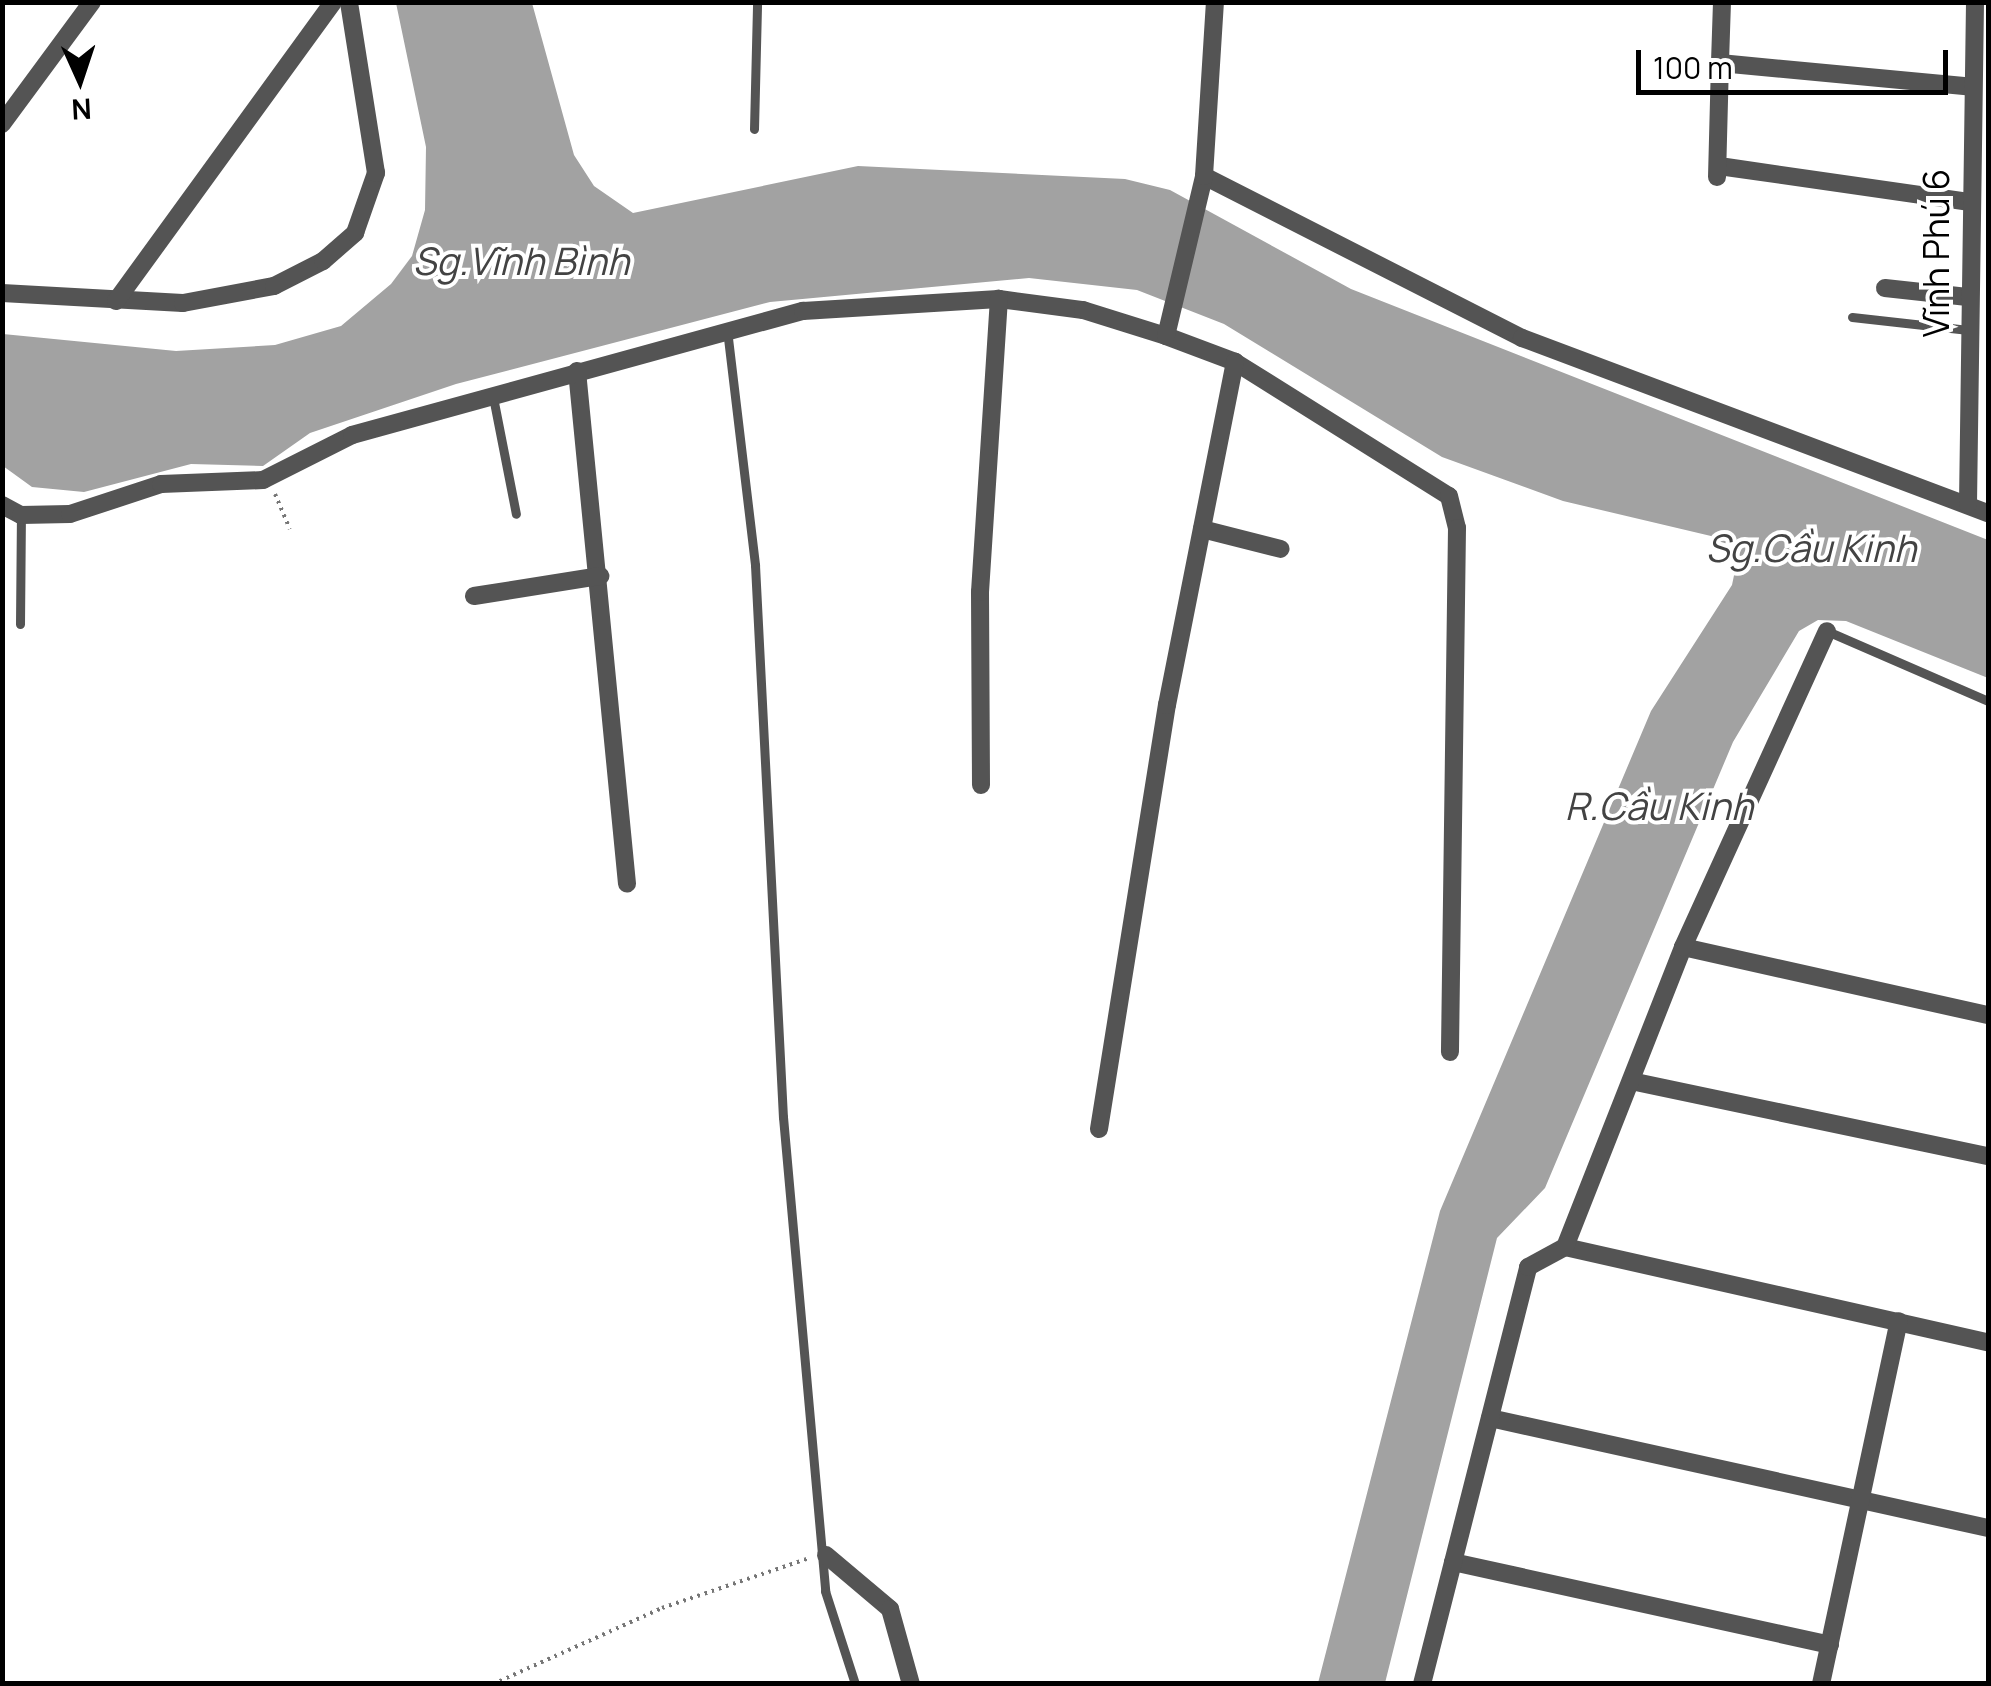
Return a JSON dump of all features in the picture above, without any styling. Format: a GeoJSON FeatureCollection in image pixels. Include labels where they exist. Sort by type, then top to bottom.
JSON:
{"type":"FeatureCollection","features":[{"type":"Feature","properties":{"kind":"street"},"geometry":{"type":"LineString","coordinates":[[2,124],[92,2]]}},
{"type":"Feature","properties":{"kind":"street"},"geometry":{"type":"LineString","coordinates":[[116,301],[332,2]]}},
{"type":"Feature","properties":{"kind":"street"},"geometry":{"type":"LineString","coordinates":[[2,292],[116,301],[235,298],[323,262],[355,233],[376,174],[350,2]]}},
{"type":"Feature","properties":{"kind":"street"},"geometry":{"type":"LineString","coordinates":[[1166,336],[1202,183],[1215,2]]}},
{"type":"Feature","properties":{"kind":"street"},"geometry":{"type":"LineString","coordinates":[[1722,2],[1722,172],[1968,202]]}},
{"type":"Feature","properties":{"kind":"street","name":"Vĩnh Phú 6"},"geometry":{"type":"LineString","coordinates":[[1968,504],[1968,202],[1975,2]]}},
{"type":"Feature","properties":{"kind":"street"},"geometry":{"type":"LineString","coordinates":[[1720,63],[1972,88]]}},
{"type":"Feature","properties":{"kind":"street"},"geometry":{"type":"LineString","coordinates":[[1202,183],[1522,338],[1988,513]]}},
{"type":"Feature","properties":{"kind":"street"},"geometry":{"type":"LineString","coordinates":[[1885,288],[1968,298]]}},
{"type":"Feature","properties":{"kind":"street"},"geometry":{"type":"LineString","coordinates":[[981,785],[980,592],[999,299]]}},
{"type":"Feature","properties":{"kind":"street"},"geometry":{"type":"LineString","coordinates":[[2,505],[21,515],[92,512],[162,484],[273,474],[352,435],[577,371],[728,338],[803,311],[999,299],[1083,310],[1236,362],[1449,496],[1456,528],[1450,1052]]}},
{"type":"Feature","properties":{"kind":"street"},"geometry":{"type":"LineString","coordinates":[[1099,1129],[1202,529],[1236,362]]}},
{"type":"Feature","properties":{"kind":"street"},"geometry":{"type":"LineString","coordinates":[[577,371],[600,576],[626,884]]}},
{"type":"Feature","properties":{"kind":"street"},"geometry":{"type":"LineString","coordinates":[[1202,529],[1281,549]]}},
{"type":"Feature","properties":{"kind":"street"},"geometry":{"type":"LineString","coordinates":[[474,596],[600,576]]}},
{"type":"Feature","properties":{"kind":"street"},"geometry":{"type":"LineString","coordinates":[[1565,1248],[1683,946],[1828,631]]}},
{"type":"Feature","properties":{"kind":"street"},"geometry":{"type":"LineString","coordinates":[[1683,946],[1988,1014]]}},
{"type":"Feature","properties":{"kind":"street"},"geometry":{"type":"LineString","coordinates":[[1631,1080],[1988,1156]]}},
{"type":"Feature","properties":{"kind":"street"},"geometry":{"type":"LineString","coordinates":[[1422,1684],[1528,1266],[1565,1248],[1988,1342]]}},
{"type":"Feature","properties":{"kind":"street"},"geometry":{"type":"LineString","coordinates":[[1821,1684],[1899,1321]]}},
{"type":"Feature","properties":{"kind":"street"},"geometry":{"type":"LineString","coordinates":[[1490,1418],[1988,1528]]}},
{"type":"Feature","properties":{"kind":"street"},"geometry":{"type":"LineString","coordinates":[[826,1555],[890,1608],[911,1684]]}},
{"type":"Feature","properties":{"kind":"street"},"geometry":{"type":"LineString","coordinates":[[1453,1562],[1830,1645]]}},
{"type":"Feature","properties":{"kind":"lane"},"geometry":{"type":"LineString","coordinates":[[754,130],[757,2]]}},
{"type":"Feature","properties":{"kind":"lane"},"geometry":{"type":"LineString","coordinates":[[1852,317],[1968,330]]}},
{"type":"Feature","properties":{"kind":"lane"},"geometry":{"type":"LineString","coordinates":[[728,338],[755,564],[783,1117],[828,1605],[855,1684]]}},
{"type":"Feature","properties":{"kind":"lane"},"geometry":{"type":"LineString","coordinates":[[493,394],[516,514]]}},
{"type":"Feature","properties":{"kind":"lane"},"geometry":{"type":"LineString","coordinates":[[20,624],[21,515]]}},
{"type":"Feature","properties":{"kind":"lane"},"geometry":{"type":"LineString","coordinates":[[1828,631],[1988,701]]}},
{"type":"Feature","properties":{"kind":"path"},"geometry":{"type":"LineString","coordinates":[[273,474],[290,529]]}},
{"type":"Feature","properties":{"kind":"path"},"geometry":{"type":"LineString","coordinates":[[492,1684],[662,1608],[826,1555]]}},
{"type":"Feature","properties":{"kind":"water"},"geometry":{"type":"Polygon","coordinates":[[[396,3],[532,3],[574,155],[594,186],[633,213],[858,166],[1125,179],[1170,190],[1351,289],[1988,540],[1988,678],[1846,621],[1818,620],[1799,631],[1733,742],[1545,1188],[1497,1238],[1385,1683],[1318,1683],[1440,1211],[1651,711],[1732,585],[1738,556],[1711,536],[1563,501],[1442,457],[1224,324],[1137,290],[1029,278],[770,302],[456,384],[310,433],[263,466],[191,464],[84,492],[32,487],[3,466],[3,334],[176,351],[275,345],[341,326],[391,284],[412,256],[425,210],[426,147],[396,3]]]}},
{"type":"Feature","properties":{"kind":"water label","name":"Sg.Vĩnh Bình"},"geometry":{"type":"Point","coordinates":[521,261]}},
{"type":"Feature","properties":{"kind":"water label","name":"Sg.Cầu Kinh"},"geometry":{"type":"Point","coordinates":[1811,548]}},
{"type":"Feature","properties":{"kind":"water label","name":"R.Cầu Kinh"},"geometry":{"type":"Point","coordinates":[1659,806]}}]}
